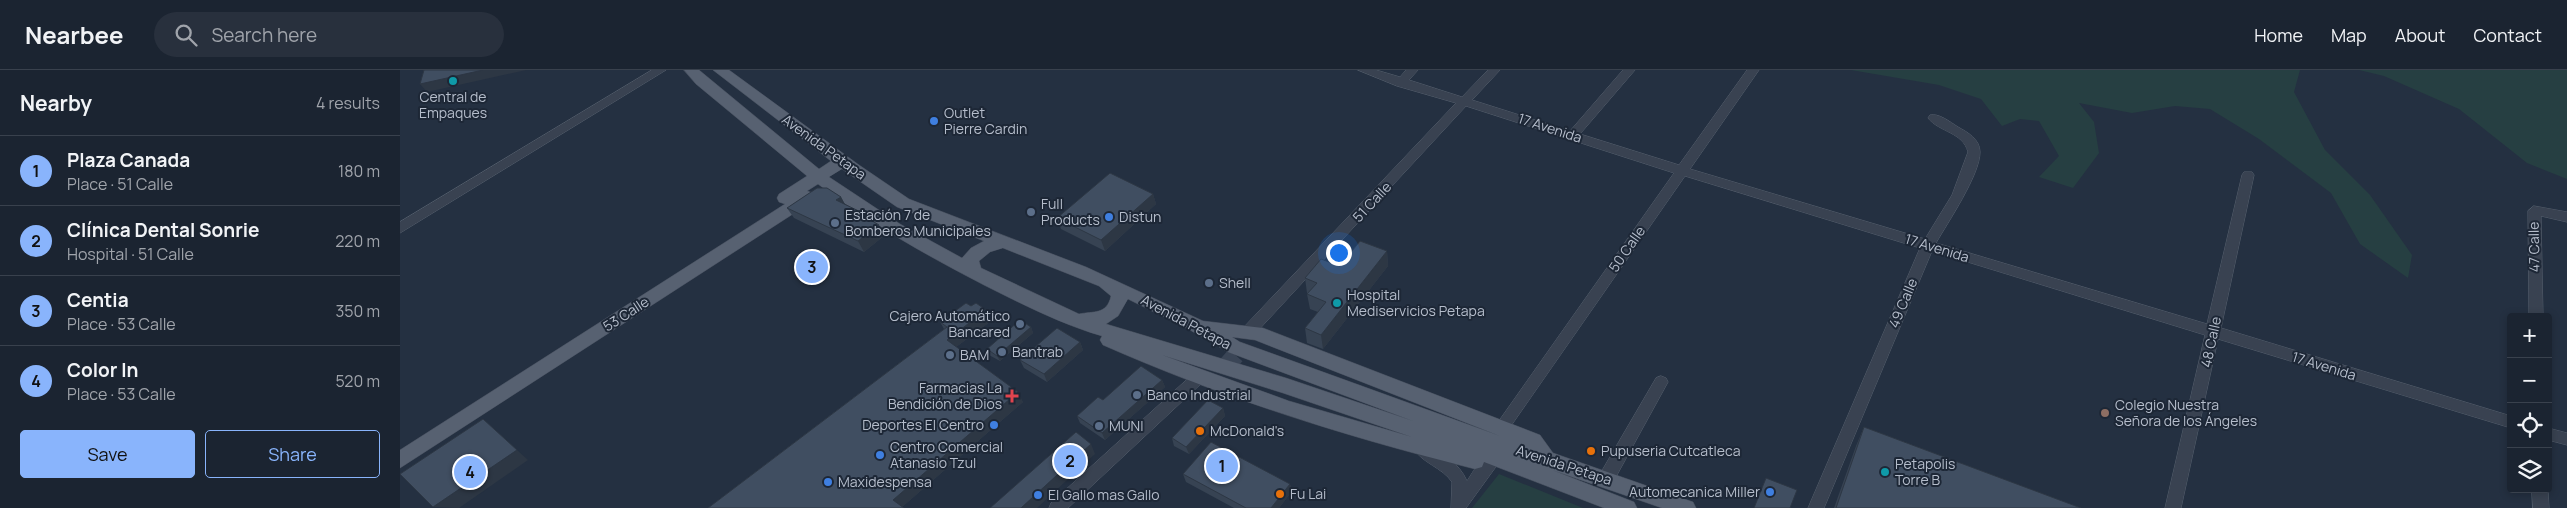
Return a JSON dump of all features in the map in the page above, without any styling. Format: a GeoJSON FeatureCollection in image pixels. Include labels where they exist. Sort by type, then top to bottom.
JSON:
{"type":"FeatureCollection","features":[{"type":"Feature","properties":{"kind":"main road","name":"Avenida Petapa"},"geometry":{"type":"LineString","coordinates":[[691,70],[701,81],[868,212],[973,271],[1061,314],[1081,323],[1286,386],[1515,464],[1627,508]]}},
{"type":"Feature","properties":{"kind":"main road","name":"Avenida Petapa"},"geometry":{"type":"LineString","coordinates":[[720,70],[848,165],[897,199],[919,210],[1095,276],[1201,327],[1234,347],[1480,438],[1545,458],[1686,508]]}},
{"type":"Feature","properties":{"kind":"main road","name":"53 Calle"},"geometry":{"type":"LineString","coordinates":[[404,454],[848,165]]}},
{"type":"Feature","properties":{"kind":"main road"},"geometry":{"type":"LineString","coordinates":[[973,271],[970,260],[976,252],[985,245],[1003,242]]}},
{"type":"Feature","properties":{"kind":"main road"},"geometry":{"type":"LineString","coordinates":[[1061,314],[1094,322],[1104,318],[1113,309],[1119,301],[1120,294],[1095,276]]}},
{"type":"Feature","properties":{"kind":"main road"},"geometry":{"type":"LineString","coordinates":[[1081,323],[1090,331],[1199,377],[1276,405],[1419,448],[1505,466],[1515,464]]}},
{"type":"Feature","properties":{"kind":"main road"},"geometry":{"type":"LineString","coordinates":[[1201,327],[1306,361],[1485,430],[1545,458]]}},
{"type":"Feature","properties":{"kind":"main road"},"geometry":{"type":"LineString","coordinates":[[1245,340],[1294,347],[1533,441],[1545,458]]}},
{"type":"Feature","properties":{"kind":"main road"},"geometry":{"type":"LineString","coordinates":[[1226,370],[1235,381],[1489,463]]}},
{"type":"Feature","properties":{"kind":"street"},"geometry":{"type":"LineString","coordinates":[[400,228],[660,70]]}},
{"type":"Feature","properties":{"kind":"street","name":"17 Avenida"},"geometry":{"type":"LineString","coordinates":[[1364,70],[1401,83],[1467,101],[1683,171],[2507,421]]}},
{"type":"Feature","properties":{"kind":"street"},"geometry":{"type":"LineString","coordinates":[[1401,83],[1412,70]]}},
{"type":"Feature","properties":{"kind":"street","name":"51 Calle"},"geometry":{"type":"LineString","coordinates":[[1245,340],[1494,70]]}},
{"type":"Feature","properties":{"kind":"street"},"geometry":{"type":"LineString","coordinates":[[1573,135],[1629,70]]}},
{"type":"Feature","properties":{"kind":"street","name":"50 Calle"},"geometry":{"type":"LineString","coordinates":[[1501,429],[1753,70]]}},
{"type":"Feature","properties":{"kind":"street","name":"49 Calle"},"geometry":{"type":"LineString","coordinates":[[1816,508],[1928,245],[1958,195],[1974,152],[1972,144],[1965,136],[1934,118]]}},
{"type":"Feature","properties":{"kind":"street","name":"48 Calle"},"geometry":{"type":"LineString","coordinates":[[2173,508],[2248,175]]}},
{"type":"Feature","properties":{"kind":"street","name":"47 Calle"},"geometry":{"type":"LineString","coordinates":[[2536,313],[2534,211],[2548,212],[2567,217]]}},
{"type":"Feature","properties":{"kind":"street"},"geometry":{"type":"LineString","coordinates":[[1057,508],[1199,377]]}},
{"type":"Feature","properties":{"kind":"street"},"geometry":{"type":"LineString","coordinates":[[1606,479],[1661,382]]}},
{"type":"Feature","properties":{"kind":"street"},"geometry":{"type":"LineString","coordinates":[[2552,435],[2567,439]]}},
{"type":"Feature","properties":{"kind":"street"},"geometry":{"type":"LineString","coordinates":[[1419,448],[1439,459],[1458,477],[1462,487],[1458,507]]}},
{"type":"Feature","properties":{"kind":"street"},"geometry":{"type":"LineString","coordinates":[[1458,507],[1489,463]]}},
{"type":"Feature","properties":{"kind":"street"},"geometry":{"type":"LineString","coordinates":[[2540,493],[2540,508]]}},
{"type":"Feature","properties":{"kind":"green space"},"geometry":{"type":"Polygon","coordinates":[[[1851,70],[2300,70],[2294,92],[2325,150],[2370,195],[2412,255],[2408,278],[2360,244],[2331,193],[2259,139],[2210,109],[2175,106],[2132,113],[2079,103],[2094,122],[2099,153],[2073,188],[2039,177],[2059,156],[2039,121],[2020,119],[2002,126],[1981,99],[1939,85],[1851,70]]]}},
{"type":"Feature","properties":{"kind":"green space"},"geometry":{"type":"Polygon","coordinates":[[[2359,70],[2567,70],[2567,179],[2527,163],[2459,109],[2384,76],[2359,70]]]}},
{"type":"Feature","properties":{"kind":"green space"},"geometry":{"type":"Polygon","coordinates":[[[1499,474],[1583,508],[1472,508],[1499,474]]]}},
{"type":"Feature","properties":{"kind":"building"},"geometry":{"type":"Polygon","coordinates":[[[424,70],[483,70],[420,84],[424,70]]]}},
{"type":"Feature","properties":{"kind":"building","name":"Distun"},"geometry":{"type":"Polygon","coordinates":[[[1110,173],[1153,194],[1101,240],[1057,218],[1110,173]]]}},
{"type":"Feature","properties":{"kind":"building","name":"Estación 7 de Bomberos Municipales"},"geometry":{"type":"Polygon","coordinates":[[[817,188],[827,188],[841,197],[836,200],[871,217],[869,219],[879,225],[858,241],[787,208],[817,188]]]}},
{"type":"Feature","properties":{"kind":"building"},"geometry":{"type":"Polygon","coordinates":[[[1360,241],[1387,251],[1321,335],[1305,328],[1326,302],[1307,294],[1317,283],[1305,278],[1321,259],[1340,266],[1360,241]]]}},
{"type":"Feature","properties":{"kind":"building"},"geometry":{"type":"Polygon","coordinates":[[[817,252],[824,257],[809,267],[814,270],[805,277],[793,268],[817,252]]]}},
{"type":"Feature","properties":{"kind":"building","name":"Centro Comercial Atanasio Tzul"},"geometry":{"type":"Polygon","coordinates":[[[966,303],[971,306],[976,303],[986,310],[947,340],[1018,392],[893,500],[904,508],[708,508],[947,327],[940,322],[966,303]]]}},
{"type":"Feature","properties":{"kind":"building"},"geometry":{"type":"Polygon","coordinates":[[[1020,320],[1031,327],[997,356],[987,349],[1020,320]]]}},
{"type":"Feature","properties":{"kind":"building"},"geometry":{"type":"Polygon","coordinates":[[[1057,328],[1080,342],[1044,374],[1020,360],[1057,328]]]}},
{"type":"Feature","properties":{"kind":"building"},"geometry":{"type":"Polygon","coordinates":[[[1141,366],[1162,380],[1102,433],[1077,416],[1098,397],[1103,400],[1141,366]]]}},
{"type":"Feature","properties":{"kind":"building"},"geometry":{"type":"Polygon","coordinates":[[[1208,400],[1223,408],[1186,447],[1172,438],[1208,400]]]}},
{"type":"Feature","properties":{"kind":"building"},"geometry":{"type":"Polygon","coordinates":[[[483,419],[517,450],[433,507],[400,474],[483,419]]]}},
{"type":"Feature","properties":{"kind":"building"},"geometry":{"type":"Polygon","coordinates":[[[1864,427],[2081,508],[1836,508],[1864,427]]]}},
{"type":"Feature","properties":{"kind":"building"},"geometry":{"type":"Polygon","coordinates":[[[1076,432],[1091,444],[1021,508],[990,508],[1076,432]]]}},
{"type":"Feature","properties":{"kind":"building"},"geometry":{"type":"Polygon","coordinates":[[[1211,442],[1290,484],[1271,508],[1246,508],[1183,474],[1211,442]]]}},
{"type":"Feature","properties":{"kind":"building","name":"Automecanica Miller"},"geometry":{"type":"Polygon","coordinates":[[[1766,478],[1797,490],[1790,508],[1754,508],[1766,478]]]}},
{"type":"Feature","properties":{"kind":"tunnel"},"geometry":{"type":"LineString","coordinates":[[1226,370],[1228,364],[1242,348]]}},
{"type":"Feature","properties":{"kind":"place","name":"Central de Empaques"},"geometry":{"type":"Point","coordinates":[453,81]}},
{"type":"Feature","properties":{"kind":"place","name":"Outlet Pierre Cardin"},"geometry":{"type":"Point","coordinates":[934,121]}},
{"type":"Feature","properties":{"kind":"place","name":"Full Products"},"geometry":{"type":"Point","coordinates":[1031,212]}},
{"type":"Feature","properties":{"kind":"place","name":"Distun"},"geometry":{"type":"Point","coordinates":[1109,217]}},
{"type":"Feature","properties":{"kind":"place","name":"Estación 7 de Bomberos Municipales"},"geometry":{"type":"Point","coordinates":[835,223]}},
{"type":"Feature","properties":{"kind":"place","name":"Centia"},"geometry":{"type":"Point","coordinates":[812,267]}},
{"type":"Feature","properties":{"kind":"place","name":"Shell"},"geometry":{"type":"Point","coordinates":[1209,283]}},
{"type":"Feature","properties":{"kind":"place","name":"Hospital Mediservicios Petapa"},"geometry":{"type":"Point","coordinates":[1337,303]}},
{"type":"Feature","properties":{"kind":"place","name":"Cajero Automático Bancared"},"geometry":{"type":"Point","coordinates":[1020,324]}},
{"type":"Feature","properties":{"kind":"place","name":"Bantrab"},"geometry":{"type":"Point","coordinates":[1002,352]}},
{"type":"Feature","properties":{"kind":"place","name":"BAM"},"geometry":{"type":"Point","coordinates":[950,355]}},
{"type":"Feature","properties":{"kind":"place","name":"Banco Industrial"},"geometry":{"type":"Point","coordinates":[1137,395]}},
{"type":"Feature","properties":{"kind":"place","name":"Farmacias La Bendición de Dios"},"geometry":{"type":"Point","coordinates":[1012,396]}},
{"type":"Feature","properties":{"kind":"place","name":"Colegio Nuestra Señora de los Ángeles"},"geometry":{"type":"Point","coordinates":[2105,413]}},
{"type":"Feature","properties":{"kind":"place","name":"Deportes El Centro"},"geometry":{"type":"Point","coordinates":[994,425]}},
{"type":"Feature","properties":{"kind":"place","name":"MUNI"},"geometry":{"type":"Point","coordinates":[1099,426]}},
{"type":"Feature","properties":{"kind":"place","name":"McDonald's"},"geometry":{"type":"Point","coordinates":[1200,431]}},
{"type":"Feature","properties":{"kind":"place","name":"Pupuseria Cutcatleca"},"geometry":{"type":"Point","coordinates":[1591,451]}},
{"type":"Feature","properties":{"kind":"place","name":"Centro Comercial Atanasio Tzul"},"geometry":{"type":"Point","coordinates":[880,455]}},
{"type":"Feature","properties":{"kind":"place","name":"Clínica Dental Sonrie"},"geometry":{"type":"Point","coordinates":[1070,461]}},
{"type":"Feature","properties":{"kind":"place","name":"Plaza Canada"},"geometry":{"type":"Point","coordinates":[1222,466]}},
{"type":"Feature","properties":{"kind":"place","name":"Color In"},"geometry":{"type":"Point","coordinates":[470,472]}},
{"type":"Feature","properties":{"kind":"place","name":"Petapolis Torre B"},"geometry":{"type":"Point","coordinates":[1885,472]}},
{"type":"Feature","properties":{"kind":"place","name":"Maxidespensa"},"geometry":{"type":"Point","coordinates":[828,482]}},
{"type":"Feature","properties":{"kind":"place","name":"Automecanica Miller"},"geometry":{"type":"Point","coordinates":[1770,492]}},
{"type":"Feature","properties":{"kind":"place","name":"Fu Lai"},"geometry":{"type":"Point","coordinates":[1280,494]}},
{"type":"Feature","properties":{"kind":"place","name":"El Gallo mas Gallo"},"geometry":{"type":"Point","coordinates":[1038,495]}}]}
